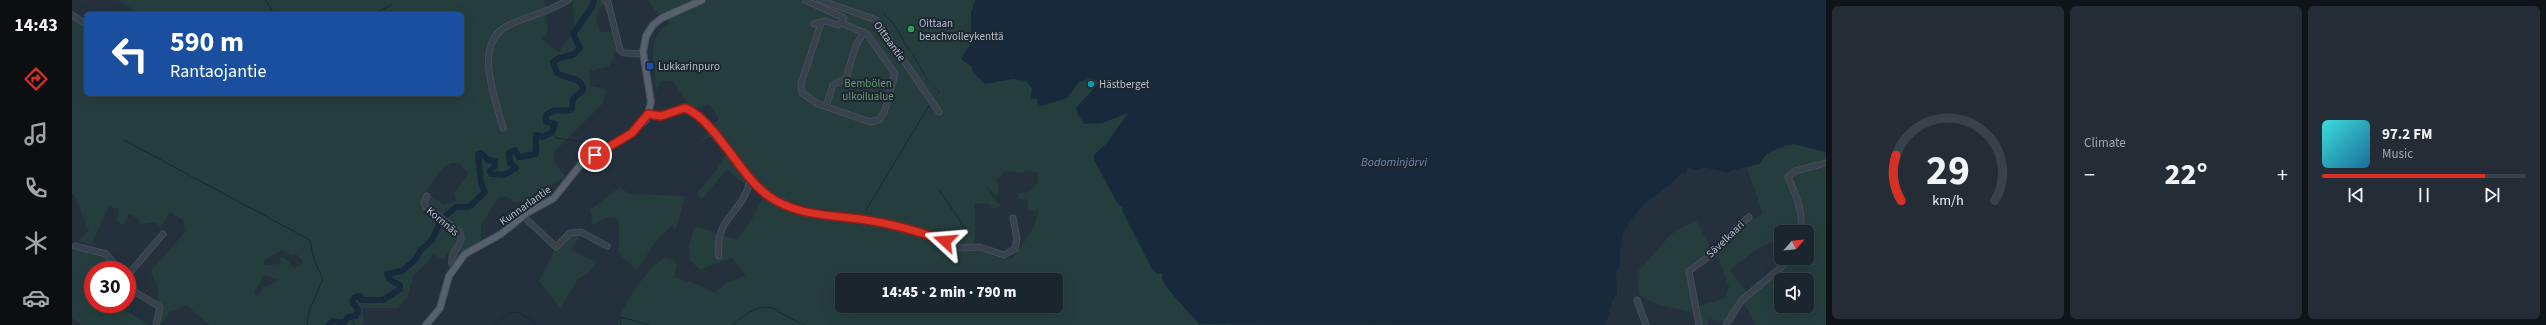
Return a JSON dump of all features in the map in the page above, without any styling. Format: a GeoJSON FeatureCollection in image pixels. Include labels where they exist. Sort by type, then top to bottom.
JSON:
{"type":"FeatureCollection","features":[{"type":"Feature","properties":{"kind":"main road"},"geometry":{"type":"LineString","coordinates":[[648,114],[650,91],[644,54],[646,36],[653,25],[671,13],[702,0]]}},
{"type":"Feature","properties":{"kind":"main road","name":"Kunnarlantie"},"geometry":{"type":"LineString","coordinates":[[426,325],[440,308],[455,267],[475,246],[501,234],[523,216],[554,198],[581,164],[632,133],[648,114]]}},
{"type":"Feature","properties":{"kind":"street"},"geometry":{"type":"LineString","coordinates":[[503,128],[489,69],[488,52],[494,39],[510,25],[543,14],[568,0]]}},
{"type":"Feature","properties":{"kind":"street"},"geometry":{"type":"LineString","coordinates":[[605,0],[608,2],[620,50],[624,53],[644,54]]}},
{"type":"Feature","properties":{"kind":"street"},"geometry":{"type":"LineString","coordinates":[[805,0],[842,17],[842,23]]}},
{"type":"Feature","properties":{"kind":"street","name":"Oittaantie"},"geometry":{"type":"LineString","coordinates":[[820,0],[876,20],[939,112]]}},
{"type":"Feature","properties":{"kind":"street"},"geometry":{"type":"LineString","coordinates":[[72,14],[84,23]]}},
{"type":"Feature","properties":{"kind":"street"},"geometry":{"type":"LineString","coordinates":[[814,24],[826,21],[838,25],[842,23],[864,32],[871,38],[895,74],[884,113],[879,120],[870,122],[826,106],[811,100],[801,89],[821,23]]}},
{"type":"Feature","properties":{"kind":"street"},"geometry":{"type":"LineString","coordinates":[[826,106],[833,85],[846,78],[856,45],[864,32]]}},
{"type":"Feature","properties":{"kind":"street"},"geometry":{"type":"LineString","coordinates":[[648,114],[661,116],[685,108],[695,112],[750,178],[768,195],[814,215],[885,224],[924,233],[960,248],[980,247],[1004,254],[1015,249],[1017,239],[1013,218]]}},
{"type":"Feature","properties":{"kind":"street"},"geometry":{"type":"LineString","coordinates":[[1801,225],[1798,201],[1788,177],[1795,171],[1826,163]]}},
{"type":"Feature","properties":{"kind":"street"},"geometry":{"type":"LineString","coordinates":[[719,256],[718,236],[728,217],[748,192],[750,178]]}},
{"type":"Feature","properties":{"kind":"street","name":"Kornnäs"},"geometry":{"type":"LineString","coordinates":[[427,196],[424,203],[426,207],[458,231],[462,236],[462,240],[452,257],[452,264],[455,267]]}},
{"type":"Feature","properties":{"kind":"street"},"geometry":{"type":"LineString","coordinates":[[523,216],[556,247],[570,232],[581,232],[607,246]]}},
{"type":"Feature","properties":{"kind":"street","name":"Sävelkaari"},"geometry":{"type":"LineString","coordinates":[[1699,325],[1689,271],[1711,255],[1737,227],[1749,217]]}},
{"type":"Feature","properties":{"kind":"street"},"geometry":{"type":"LineString","coordinates":[[136,266],[163,234]]}},
{"type":"Feature","properties":{"kind":"street"},"geometry":{"type":"LineString","coordinates":[[75,246],[106,254],[112,261]]}},
{"type":"Feature","properties":{"kind":"street"},"geometry":{"type":"LineString","coordinates":[[1726,325],[1742,300],[1784,265]]}},
{"type":"Feature","properties":{"kind":"street"},"geometry":{"type":"LineString","coordinates":[[136,292],[158,306],[161,310],[156,325]]}},
{"type":"Feature","properties":{"kind":"street"},"geometry":{"type":"LineString","coordinates":[[1637,300],[1646,325]]}},
{"type":"Feature","properties":{"kind":"green space"},"geometry":{"type":"Polygon","coordinates":[[[118,0],[544,0],[548,30],[542,40],[559,52],[575,28],[572,0],[609,0],[612,18],[609,18],[603,5],[598,11],[597,21],[600,32],[615,31],[618,49],[609,66],[590,71],[590,86],[606,89],[603,103],[554,152],[554,162],[566,177],[547,187],[542,196],[533,201],[513,202],[506,196],[498,198],[481,225],[481,240],[465,251],[457,259],[448,253],[443,260],[433,253],[427,263],[413,276],[408,296],[398,308],[362,308],[364,322],[360,325],[209,325],[186,305],[168,313],[161,325],[158,325],[163,309],[158,302],[158,288],[151,271],[185,232],[183,220],[170,212],[161,227],[154,222],[140,224],[137,218],[129,214],[124,225],[116,221],[119,210],[124,211],[109,206],[91,245],[79,240],[89,231],[74,194],[72,194],[72,15],[84,23],[84,96],[464,96],[464,12],[137,12],[118,0]],[[451,163],[442,169],[425,193],[444,205],[456,201],[454,193],[469,173],[459,163],[451,163]],[[282,250],[264,260],[264,265],[281,264],[280,257],[284,257],[295,269],[297,265],[302,264],[303,261],[296,254],[292,255],[282,250]],[[264,275],[254,292],[256,296],[260,294],[262,288],[276,282],[278,279],[264,275]]]}},
{"type":"Feature","properties":{"kind":"green space","name":"Bembölen ulkoilualue"},"geometry":{"type":"Polygon","coordinates":[[[647,0],[976,0],[973,2],[972,37],[1006,79],[1019,78],[1029,81],[1033,89],[1033,97],[1046,104],[1074,83],[1089,76],[1099,80],[1095,84],[1097,85],[1081,102],[1076,111],[1078,116],[1083,121],[1127,110],[1128,116],[1113,133],[1232,325],[618,325],[624,308],[636,288],[650,270],[664,258],[674,260],[677,265],[674,277],[696,284],[715,293],[727,282],[746,276],[733,258],[700,269],[690,261],[689,247],[695,226],[737,240],[752,219],[764,196],[797,212],[814,217],[886,225],[974,251],[980,248],[1012,259],[1029,235],[1038,215],[1038,208],[1036,211],[1028,210],[1028,200],[1017,198],[1019,194],[1030,191],[1038,183],[1037,173],[1025,170],[1024,173],[1005,171],[997,180],[999,190],[996,196],[983,183],[997,202],[1002,205],[993,209],[990,204],[975,203],[975,246],[961,246],[889,220],[839,215],[838,212],[803,206],[769,193],[753,179],[713,130],[712,127],[719,118],[709,105],[691,109],[673,81],[661,81],[656,91],[653,63],[654,44],[662,29],[670,23],[660,16],[647,0]]]}},
{"type":"Feature","properties":{"kind":"green space"},"geometry":{"type":"Polygon","coordinates":[[[710,132],[761,192],[759,193],[739,180],[727,169],[701,200],[697,193],[716,171],[726,154],[714,138],[710,137],[700,141],[710,132]]]}},
{"type":"Feature","properties":{"kind":"green space"},"geometry":{"type":"Polygon","coordinates":[[[1794,144],[1826,152],[1826,325],[1756,325],[1742,300],[1727,323],[1710,319],[1707,325],[1699,325],[1696,313],[1658,305],[1639,295],[1637,273],[1671,234],[1696,221],[1713,251],[1741,224],[1763,214],[1747,168],[1759,164],[1767,153],[1794,144]],[[1712,256],[1691,272],[1697,306],[1724,299],[1729,287],[1719,259],[1712,256]]]}},
{"type":"Feature","properties":{"kind":"green space"},"geometry":{"type":"Polygon","coordinates":[[[620,187],[629,194],[685,196],[676,229],[672,226],[658,238],[637,270],[619,254],[619,220],[609,218],[603,219],[594,225],[591,223],[593,216],[590,210],[620,187]]]}},
{"type":"Feature","properties":{"kind":"green space"},"geometry":{"type":"Polygon","coordinates":[[[571,229],[579,237],[571,250],[597,262],[587,274],[578,279],[560,308],[539,281],[557,245],[571,229]]]}},
{"type":"Feature","properties":{"kind":"green space"},"geometry":{"type":"Polygon","coordinates":[[[72,249],[102,253],[110,259],[109,261],[84,261],[84,313],[129,313],[149,325],[82,325],[72,318],[72,249]]]}},
{"type":"Feature","properties":{"kind":"water","name":"Bodominjärvi"},"geometry":{"type":"Polygon","coordinates":[[[976,0],[1826,0],[1826,152],[1794,144],[1785,145],[1766,154],[1759,164],[1732,170],[1728,173],[1704,167],[1696,170],[1688,168],[1686,173],[1682,172],[1672,183],[1643,205],[1628,223],[1628,228],[1625,228],[1622,236],[1619,268],[1616,272],[1617,295],[1613,298],[1607,320],[1604,325],[1199,324],[1167,288],[1162,279],[1162,273],[1157,274],[1152,269],[1122,210],[1123,207],[1118,204],[1094,160],[1094,155],[1107,143],[1128,113],[1102,123],[1084,124],[1076,108],[1100,82],[1091,78],[1079,82],[1067,98],[1041,106],[1037,103],[1037,99],[1031,99],[1032,88],[1026,81],[1013,79],[985,84],[973,72],[971,66],[961,59],[971,43],[971,12],[976,0]]]}},
{"type":"Feature","properties":{"kind":"waterway"},"geometry":{"type":"LineString","coordinates":[[266,0],[273,12]]}},
{"type":"Feature","properties":{"kind":"waterway"},"geometry":{"type":"LineString","coordinates":[[443,218],[456,207],[469,207],[485,192],[481,183],[478,154],[481,153],[488,160],[495,161],[495,166],[490,171],[491,174],[504,175],[516,168],[510,163],[509,153],[515,150],[519,157],[536,154],[536,135],[543,137],[552,132],[555,124],[546,122],[546,115],[557,110],[566,111],[572,109],[573,99],[583,90],[582,86],[577,80],[557,73],[553,62],[559,58],[573,55],[580,48],[573,34],[592,7],[594,0]]}},
{"type":"Feature","properties":{"kind":"waterway"},"geometry":{"type":"LineString","coordinates":[[378,12],[391,5]]}},
{"type":"Feature","properties":{"kind":"waterway"},"geometry":{"type":"LineString","coordinates":[[884,14],[893,23],[910,51]]}},
{"type":"Feature","properties":{"kind":"waterway"},"geometry":{"type":"LineString","coordinates":[[913,55],[928,81]]}},
{"type":"Feature","properties":{"kind":"waterway"},"geometry":{"type":"LineString","coordinates":[[935,88],[939,92],[937,95]]}},
{"type":"Feature","properties":{"kind":"waterway"},"geometry":{"type":"LineString","coordinates":[[866,210],[930,104]]}},
{"type":"Feature","properties":{"kind":"waterway"},"geometry":{"type":"LineString","coordinates":[[552,132],[556,138],[585,142],[603,148]]}},
{"type":"Feature","properties":{"kind":"waterway"},"geometry":{"type":"LineString","coordinates":[[124,140],[310,240],[314,260],[323,279],[309,311],[307,325]]}},
{"type":"Feature","properties":{"kind":"waterway"},"geometry":{"type":"LineString","coordinates":[[939,190],[967,231]]}},
{"type":"Feature","properties":{"kind":"waterway"},"geometry":{"type":"LineString","coordinates":[[329,325],[333,321],[344,323],[348,317],[356,316],[358,310],[352,301],[355,297],[360,296],[361,300],[383,300],[400,289],[400,285],[390,280],[387,274],[402,271],[414,261],[421,250],[432,240],[441,220]]}},
{"type":"Feature","properties":{"kind":"waterway"},"geometry":{"type":"LineString","coordinates":[[732,325],[753,310],[765,307],[777,310]]}},
{"type":"Feature","properties":{"kind":"waterway"},"geometry":{"type":"LineString","coordinates":[[492,325],[511,312],[520,313],[539,325]]}},
{"type":"Feature","properties":{"kind":"waterway"},"geometry":{"type":"LineString","coordinates":[[779,312],[804,325]]}},
{"type":"Feature","properties":{"kind":"waterway"},"geometry":{"type":"LineString","coordinates":[[350,316],[355,325]]}},
{"type":"Feature","properties":{"kind":"waterway"},"geometry":{"type":"LineString","coordinates":[[620,325],[621,317],[649,325]]}},
{"type":"Feature","properties":{"kind":"place","name":"Oittaan beachvolleykenttä"},"geometry":{"type":"Point","coordinates":[911,29]}},
{"type":"Feature","properties":{"kind":"place","name":"Lukkarinpuro"},"geometry":{"type":"Point","coordinates":[650,66]}},
{"type":"Feature","properties":{"kind":"place","name":"Hästberget"},"geometry":{"type":"Point","coordinates":[1091,84]}},
{"type":"Feature","properties":{"kind":"route"},"geometry":{"type":"LineString","coordinates":[[595,155],[623,140],[639,128],[646,120],[648,114],[655,117],[685,108],[695,112],[701,118],[739,166],[768,195],[797,209],[814,215],[860,219],[924,233],[945,241]]}}]}
